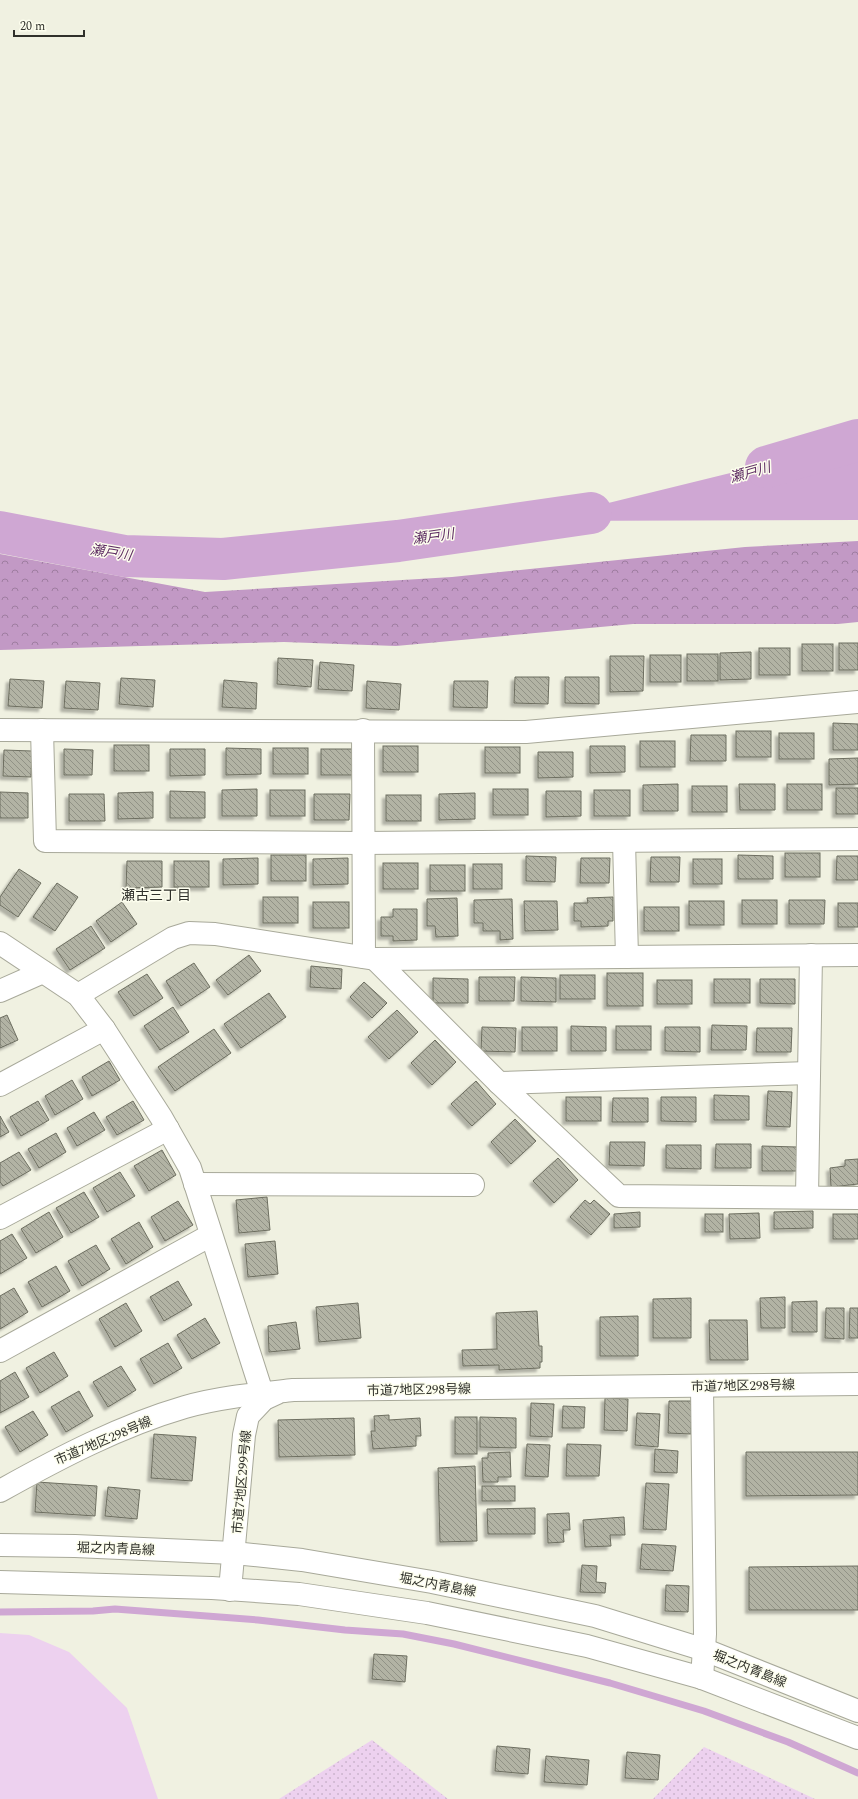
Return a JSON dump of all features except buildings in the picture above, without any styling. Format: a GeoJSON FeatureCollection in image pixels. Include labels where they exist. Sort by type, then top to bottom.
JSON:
{"type":"FeatureCollection","features":[{"type":"Feature","properties":{"kind":"street"},"geometry":{"type":"LineString","coordinates":[[0,730],[363,730],[526,732],[858,702]]}},
{"type":"Feature","properties":{"kind":"street"},"geometry":{"type":"LineString","coordinates":[[42,730],[45,841],[363,842],[858,839]]}},
{"type":"Feature","properties":{"kind":"street"},"geometry":{"type":"LineString","coordinates":[[363,730],[363,842],[369,958],[619,1196],[858,1198]]}},
{"type":"Feature","properties":{"kind":"street"},"geometry":{"type":"LineString","coordinates":[[624,841],[627,957]]}},
{"type":"Feature","properties":{"kind":"street"},"geometry":{"type":"LineString","coordinates":[[78,995],[173,938],[189,933],[215,934],[369,958],[858,955]]}},
{"type":"Feature","properties":{"kind":"street"},"geometry":{"type":"LineString","coordinates":[[0,943],[78,995],[104,1030],[168,1130],[190,1168],[211,1236],[268,1395]]}},
{"type":"Feature","properties":{"kind":"street"},"geometry":{"type":"LineString","coordinates":[[807,1197],[811,955]]}},
{"type":"Feature","properties":{"kind":"street"},"geometry":{"type":"LineString","coordinates":[[0,990],[43,972]]}},
{"type":"Feature","properties":{"kind":"street"},"geometry":{"type":"LineString","coordinates":[[0,1085],[104,1030]]}},
{"type":"Feature","properties":{"kind":"street"},"geometry":{"type":"LineString","coordinates":[[499,1082],[809,1073]]}},
{"type":"Feature","properties":{"kind":"street"},"geometry":{"type":"LineString","coordinates":[[0,1218],[168,1130]]}},
{"type":"Feature","properties":{"kind":"street"},"geometry":{"type":"LineString","coordinates":[[195,1184],[473,1185]]}},
{"type":"Feature","properties":{"kind":"street"},"geometry":{"type":"LineString","coordinates":[[0,1352],[211,1236]]}},
{"type":"Feature","properties":{"kind":"street","name":"市道7地区298号線"},"geometry":{"type":"LineString","coordinates":[[0,1491],[47,1464],[98,1440],[184,1408],[210,1401],[268,1395],[858,1384]]}},
{"type":"Feature","properties":{"kind":"street"},"geometry":{"type":"LineString","coordinates":[[702,1386],[705,1650],[702,1678]]}},
{"type":"Feature","properties":{"kind":"street","name":"市道7地区299号線"},"geometry":{"type":"LineString","coordinates":[[230,1590],[244,1435],[248,1416],[268,1395]]}},
{"type":"Feature","properties":{"kind":"street","name":"堀之内青島線"},"geometry":{"type":"LineString","coordinates":[[0,1545],[75,1546],[234,1553],[302,1560],[432,1582],[595,1616],[705,1650],[858,1711]]}},
{"type":"Feature","properties":{"kind":"street","name":"堀之内青島線"},"geometry":{"type":"LineString","coordinates":[[0,1582],[33,1582],[299,1594],[426,1613],[588,1646],[702,1678],[858,1738]]}},
{"type":"Feature","properties":{"kind":"shaded area"},"geometry":{"type":"Polygon","coordinates":[[[0,1633],[29,1635],[69,1652],[127,1708],[158,1799],[0,1799],[0,1633]]]}},
{"type":"Feature","properties":{"kind":"shaded area"},"geometry":{"type":"Polygon","coordinates":[[[372,1740],[448,1799],[279,1799],[372,1740]]]}},
{"type":"Feature","properties":{"kind":"shaded area"},"geometry":{"type":"Polygon","coordinates":[[[704,1747],[815,1799],[653,1799],[704,1747]]]}},
{"type":"Feature","properties":{"kind":"green space"},"geometry":{"type":"Polygon","coordinates":[[[858,541],[858,622],[838,624],[633,624],[396,646],[284,642],[0,650],[0,554],[205,592],[452,577],[745,547],[858,541]]]}},
{"type":"Feature","properties":{"kind":"water"},"geometry":{"type":"Polygon","coordinates":[[[858,449],[858,520],[535,521],[820,451],[858,449]]]}},
{"type":"Feature","properties":{"kind":"waterway","name":"瀬戸川"},"geometry":{"type":"LineString","coordinates":[[766,467],[858,440]]}},
{"type":"Feature","properties":{"kind":"waterway","name":"瀬戸川"},"geometry":{"type":"LineString","coordinates":[[0,532],[125,556],[223,559],[398,541],[591,513]]}},
{"type":"Feature","properties":{"kind":"waterway"},"geometry":{"type":"LineString","coordinates":[[0,1612],[93,1611],[115,1609],[258,1620],[345,1630],[403,1634],[454,1644],[610,1683],[704,1711],[788,1742],[858,1773]]}},
{"type":"Feature","properties":{"kind":"district","name":"瀬古三丁目"},"geometry":{"type":"Point","coordinates":[156,895]}}]}
